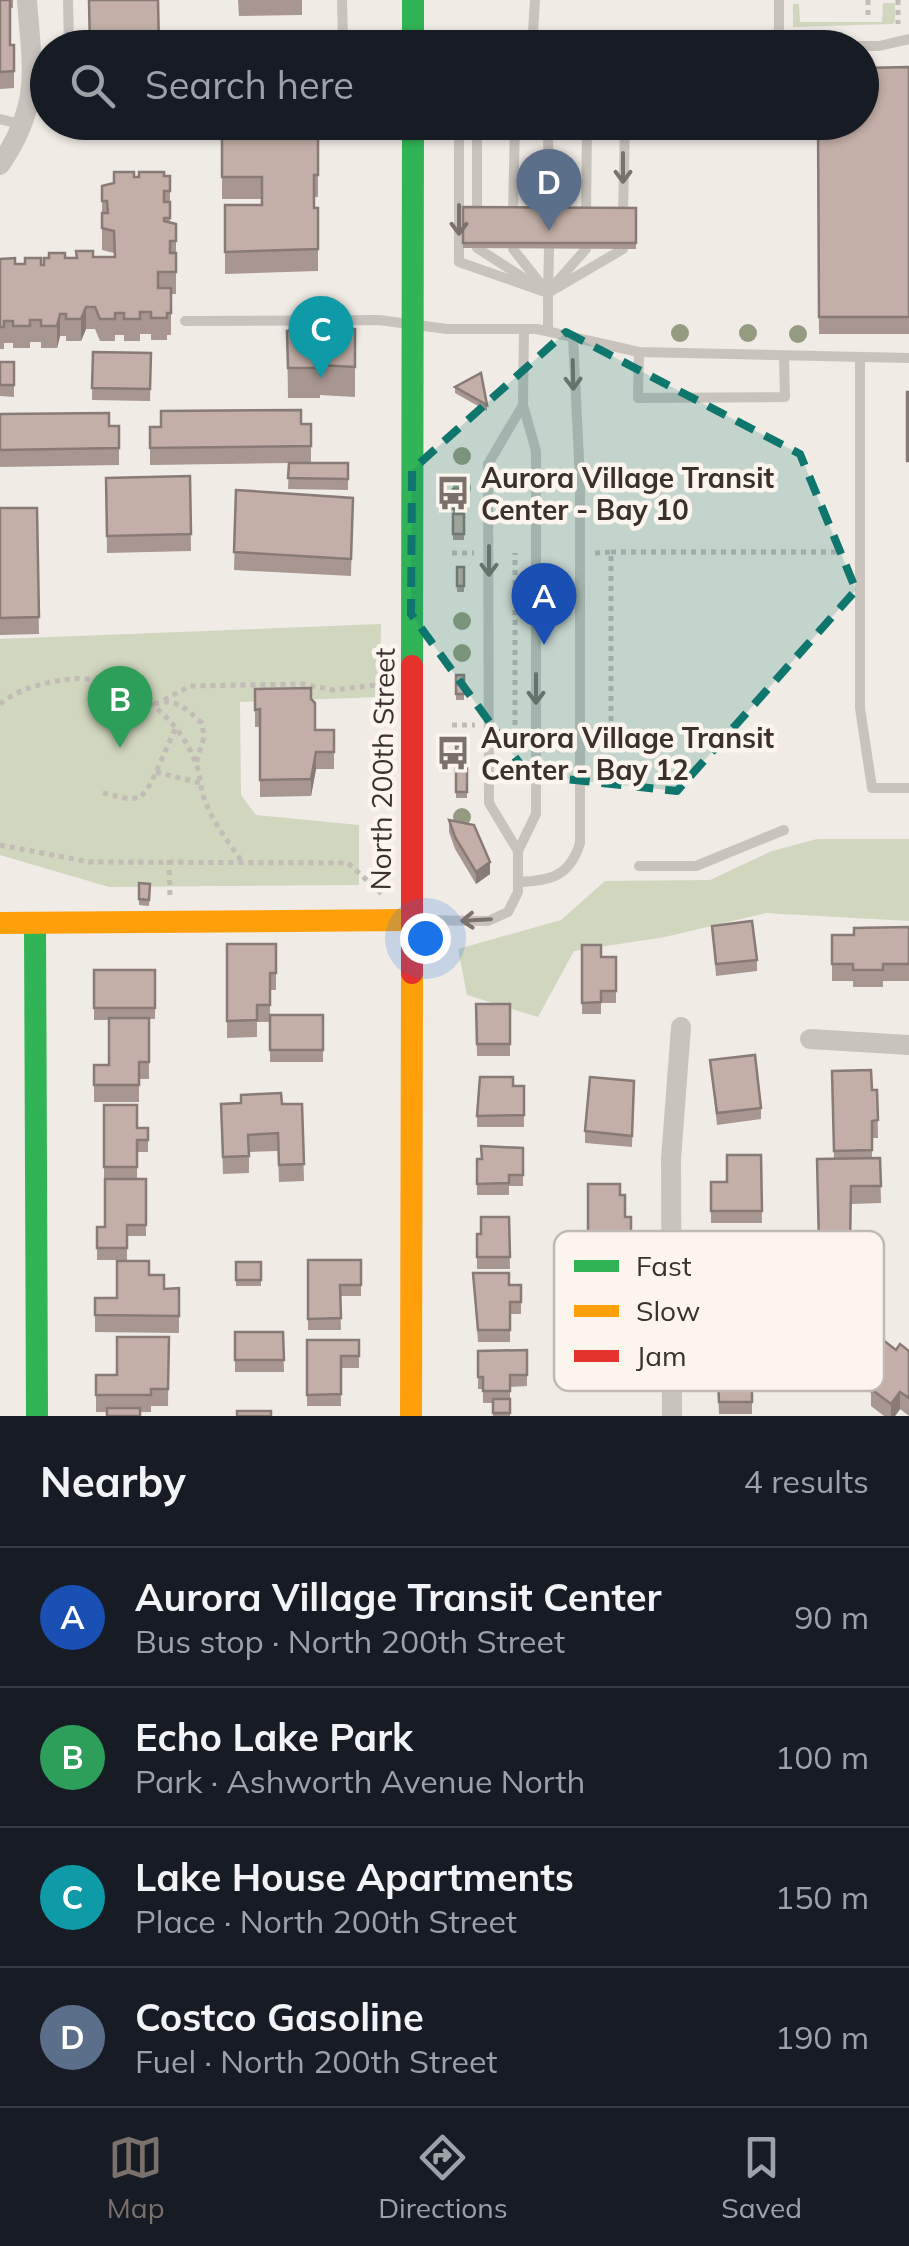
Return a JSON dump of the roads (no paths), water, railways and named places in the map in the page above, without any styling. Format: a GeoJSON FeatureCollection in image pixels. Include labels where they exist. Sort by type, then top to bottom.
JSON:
{"type":"FeatureCollection","features":[{"type":"Feature","properties":{"kind":"street"},"geometry":{"type":"LineString","coordinates":[[27,0],[30,46]]}},
{"type":"Feature","properties":{"kind":"street"},"geometry":{"type":"LineString","coordinates":[[414,0],[414,30]]}},
{"type":"Feature","properties":{"kind":"street"},"geometry":{"type":"LineString","coordinates":[[0,165],[24,125],[30,104]]}},
{"type":"Feature","properties":{"kind":"street","name":"North 200th Street"},"geometry":{"type":"LineString","coordinates":[[411,1416],[413,140]]}},
{"type":"Feature","properties":{"kind":"street"},"geometry":{"type":"LineString","coordinates":[[0,923],[410,920]]}},
{"type":"Feature","properties":{"kind":"street"},"geometry":{"type":"LineString","coordinates":[[35,922],[37,1416]]}},
{"type":"Feature","properties":{"kind":"street"},"geometry":{"type":"LineString","coordinates":[[671,1231],[671,1159],[681,1027]]}},
{"type":"Feature","properties":{"kind":"street"},"geometry":{"type":"LineString","coordinates":[[810,1038],[909,1045]]}},
{"type":"Feature","properties":{"kind":"street"},"geometry":{"type":"LineString","coordinates":[[672,1391],[672,1416]]}},
{"type":"Feature","properties":{"kind":"lane"},"geometry":{"type":"LineString","coordinates":[[68,0],[69,30]]}},
{"type":"Feature","properties":{"kind":"lane"},"geometry":{"type":"LineString","coordinates":[[342,0],[343,30]]}},
{"type":"Feature","properties":{"kind":"lane"},"geometry":{"type":"LineString","coordinates":[[533,30],[535,0]]}},
{"type":"Feature","properties":{"kind":"lane"},"geometry":{"type":"LineString","coordinates":[[779,0],[779,30]]}},
{"type":"Feature","properties":{"kind":"lane"},"geometry":{"type":"LineString","coordinates":[[879,46],[909,39]]}},
{"type":"Feature","properties":{"kind":"lane"},"geometry":{"type":"LineString","coordinates":[[0,119],[24,125]]}},
{"type":"Feature","properties":{"kind":"lane"},"geometry":{"type":"LineString","coordinates":[[460,140],[459,262],[548,292],[623,249]]}},
{"type":"Feature","properties":{"kind":"lane"},"geometry":{"type":"LineString","coordinates":[[477,140],[477,214]]}},
{"type":"Feature","properties":{"kind":"lane"},"geometry":{"type":"LineString","coordinates":[[513,214],[515,140]]}},
{"type":"Feature","properties":{"kind":"lane"},"geometry":{"type":"LineString","coordinates":[[548,140],[549,214]]}},
{"type":"Feature","properties":{"kind":"lane"},"geometry":{"type":"LineString","coordinates":[[586,140],[586,214]]}},
{"type":"Feature","properties":{"kind":"lane"},"geometry":{"type":"LineString","coordinates":[[623,214],[625,140]]}},
{"type":"Feature","properties":{"kind":"lane"},"geometry":{"type":"LineString","coordinates":[[477,248],[548,292]]}},
{"type":"Feature","properties":{"kind":"lane"},"geometry":{"type":"LineString","coordinates":[[513,249],[548,292]]}},
{"type":"Feature","properties":{"kind":"lane"},"geometry":{"type":"LineString","coordinates":[[548,331],[549,249]]}},
{"type":"Feature","properties":{"kind":"lane"},"geometry":{"type":"LineString","coordinates":[[548,292],[586,249]]}},
{"type":"Feature","properties":{"kind":"lane"},"geometry":{"type":"LineString","coordinates":[[185,320],[379,320],[548,331],[639,352],[909,358]]}},
{"type":"Feature","properties":{"kind":"lane"},"geometry":{"type":"LineString","coordinates":[[410,920],[498,918],[514,903],[518,851],[536,814],[536,452],[523,404],[524,329]]}},
{"type":"Feature","properties":{"kind":"lane"},"geometry":{"type":"LineString","coordinates":[[518,882],[548,881],[560,876],[576,856],[580,843],[580,553],[572,337]]}},
{"type":"Feature","properties":{"kind":"lane"},"geometry":{"type":"LineString","coordinates":[[639,352],[638,398],[785,397],[784,356]]}},
{"type":"Feature","properties":{"kind":"lane"},"geometry":{"type":"LineString","coordinates":[[860,358],[860,708],[872,788],[909,788]]}},
{"type":"Feature","properties":{"kind":"lane"},"geometry":{"type":"LineString","coordinates":[[518,851],[489,802],[488,464],[523,404]]}},
{"type":"Feature","properties":{"kind":"lane"},"geometry":{"type":"LineString","coordinates":[[639,866],[696,866],[784,830]]}},
{"type":"Feature","properties":{"kind":"place","name":"Costco Gasoline"},"geometry":{"type":"Point","coordinates":[549,231]}},
{"type":"Feature","properties":{"kind":"place","name":"Lake House Apartments"},"geometry":{"type":"Point","coordinates":[321,378]}},
{"type":"Feature","properties":{"kind":"place","name":"Aurora Village Transit Center - Bay 10"},"geometry":{"type":"Point","coordinates":[453,493]}},
{"type":"Feature","properties":{"kind":"place","name":"Aurora Village Transit Center"},"geometry":{"type":"Point","coordinates":[544,645]}},
{"type":"Feature","properties":{"kind":"place","name":"Echo Lake Park"},"geometry":{"type":"Point","coordinates":[120,748]}},
{"type":"Feature","properties":{"kind":"place","name":"Aurora Village Transit Center - Bay 12"},"geometry":{"type":"Point","coordinates":[453,753]}}]}
